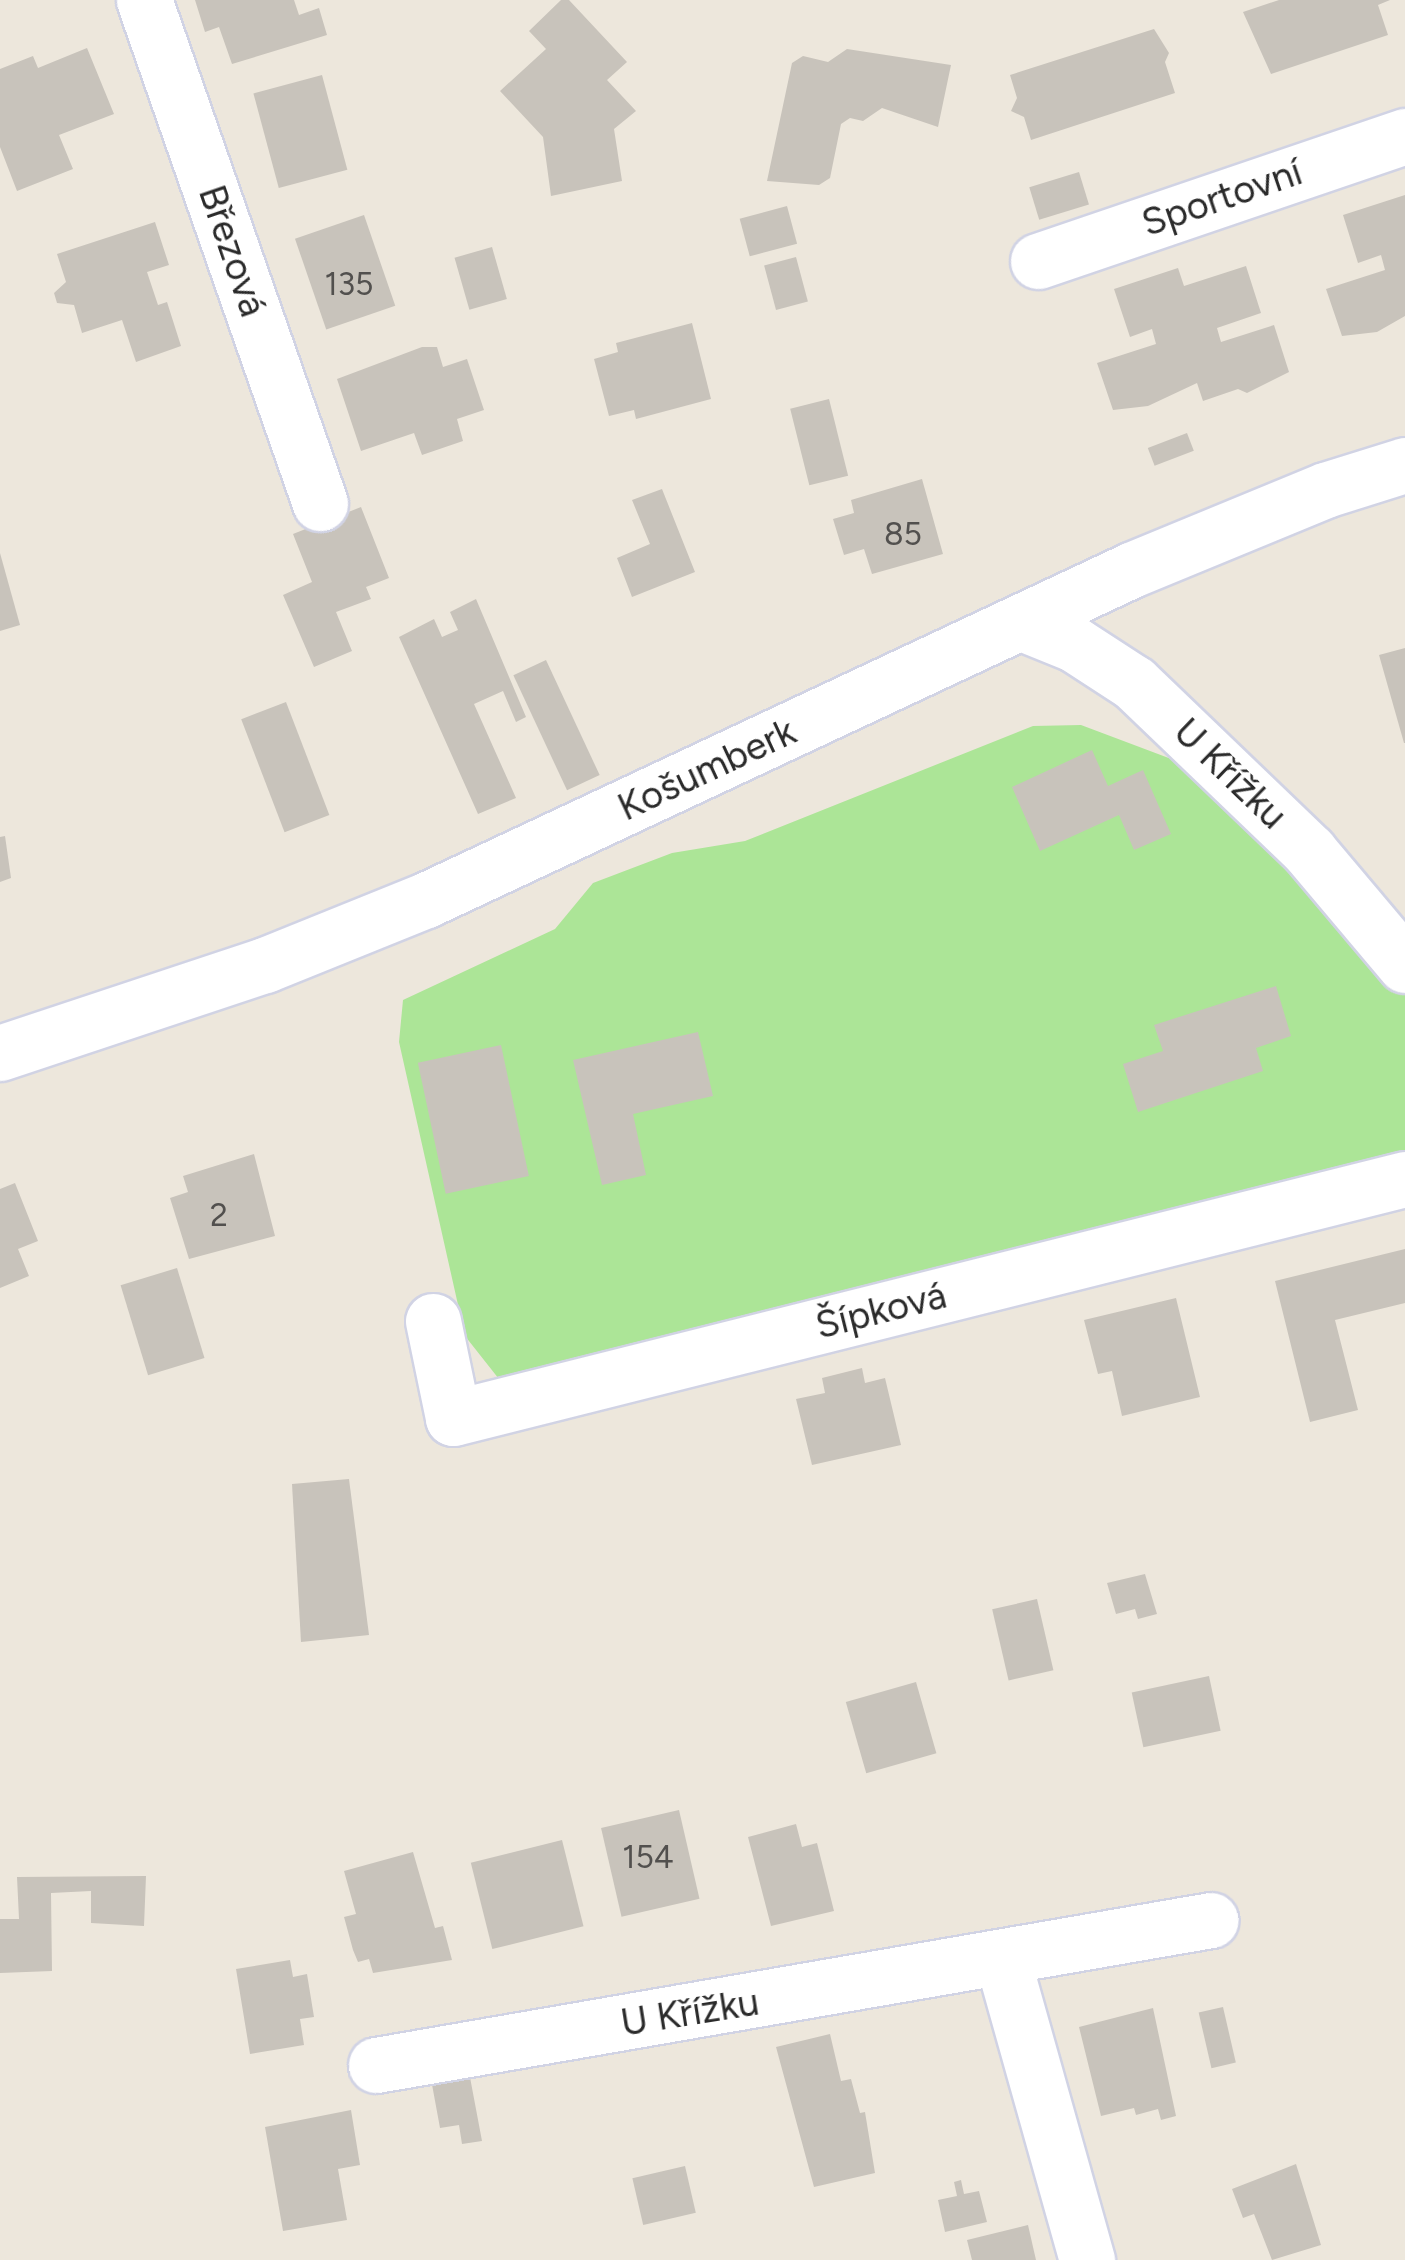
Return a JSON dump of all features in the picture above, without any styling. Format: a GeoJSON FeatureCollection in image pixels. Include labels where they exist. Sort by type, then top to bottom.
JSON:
{"type":"FeatureCollection","features":[{"type":"Feature","properties":{"kind":"street","name":"Březová"},"geometry":{"type":"LineString","coordinates":[[144,0],[320,503]]}},
{"type":"Feature","properties":{"kind":"street","name":"Sportovní"},"geometry":{"type":"LineString","coordinates":[[1038,261],[1405,136]]}},
{"type":"Feature","properties":{"kind":"street","name":"Košumberk"},"geometry":{"type":"LineString","coordinates":[[0,1053],[266,965],[426,900],[1149,562],[1325,490],[1405,465]]}},
{"type":"Feature","properties":{"kind":"street","name":"U Křížku"},"geometry":{"type":"LineString","coordinates":[[1022,623],[1074,644],[1134,684],[1309,851],[1405,965]]}},
{"type":"Feature","properties":{"kind":"street","name":"Šípková"},"geometry":{"type":"LineString","coordinates":[[432,1321],[452,1418],[1405,1179]]}},
{"type":"Feature","properties":{"kind":"street","name":"U Křížku"},"geometry":{"type":"LineString","coordinates":[[376,2065],[1003,1961],[1210,1920]]}},
{"type":"Feature","properties":{"kind":"street"},"geometry":{"type":"LineString","coordinates":[[1003,1961],[1087,2260]]}},
{"type":"Feature","properties":{"kind":"green space"},"geometry":{"type":"Polygon","coordinates":[[[1081,725],[1174,760],[1219,762],[1405,965],[1405,1179],[517,1402],[465,1336],[399,1042],[403,1000],[555,929],[593,883],[672,853],[745,841],[1033,726],[1081,725]]]}},
{"type":"Feature","properties":{"kind":"building"},"geometry":{"type":"Polygon","coordinates":[[[195,0],[294,0],[299,15],[319,8],[327,35],[232,64],[219,27],[205,32],[195,0]]]}},
{"type":"Feature","properties":{"kind":"building"},"geometry":{"type":"Polygon","coordinates":[[[561,0],[569,0],[627,62],[607,80],[636,111],[614,129],[622,181],[551,196],[543,137],[500,91],[546,49],[529,31],[561,0]]]}},
{"type":"Feature","properties":{"kind":"building"},"geometry":{"type":"Polygon","coordinates":[[[1279,0],[1390,0],[1378,5],[1388,35],[1271,74],[1243,12],[1279,0]]]}},
{"type":"Feature","properties":{"kind":"building"},"geometry":{"type":"Polygon","coordinates":[[[1154,29],[1169,53],[1165,62],[1175,93],[1031,140],[1024,117],[1011,111],[1017,98],[1010,75],[1154,29]]]}},
{"type":"Feature","properties":{"kind":"building"},"geometry":{"type":"Polygon","coordinates":[[[87,48],[114,114],[59,135],[73,169],[17,191],[0,147],[0,69],[33,56],[38,68],[87,48]]]}},
{"type":"Feature","properties":{"kind":"building"},"geometry":{"type":"Polygon","coordinates":[[[847,49],[951,65],[938,127],[882,108],[863,121],[850,118],[841,124],[830,178],[819,185],[767,181],[792,63],[803,56],[828,62],[847,49]]]}},
{"type":"Feature","properties":{"kind":"building"},"geometry":{"type":"Polygon","coordinates":[[[322,75],[347,170],[279,188],[253,93],[322,75]]]}},
{"type":"Feature","properties":{"kind":"building"},"geometry":{"type":"Polygon","coordinates":[[[1079,172],[1089,205],[1039,220],[1029,187],[1079,172]]]}},
{"type":"Feature","properties":{"kind":"building"},"geometry":{"type":"Polygon","coordinates":[[[1405,195],[1405,316],[1377,332],[1342,336],[1326,289],[1385,270],[1381,255],[1358,263],[1343,215],[1405,195]]]}},
{"type":"Feature","properties":{"kind":"building"},"geometry":{"type":"Polygon","coordinates":[[[787,206],[797,244],[750,256],[740,219],[787,206]]]}},
{"type":"Feature","properties":{"kind":"building"},"geometry":{"type":"Polygon","coordinates":[[[364,215],[395,306],[326,330],[295,239],[364,215]]]}},
{"type":"Feature","properties":{"kind":"building"},"geometry":{"type":"Polygon","coordinates":[[[155,222],[169,265],[147,272],[158,305],[167,302],[181,346],[136,362],[122,320],[82,333],[74,305],[57,303],[54,293],[66,282],[57,254],[155,222]]]}},
{"type":"Feature","properties":{"kind":"building"},"geometry":{"type":"Polygon","coordinates":[[[492,247],[507,299],[469,310],[455,258],[492,247]]]}},
{"type":"Feature","properties":{"kind":"building"},"geometry":{"type":"Polygon","coordinates":[[[796,257],[808,301],[776,310],[764,266],[796,257]]]}},
{"type":"Feature","properties":{"kind":"building"},"geometry":{"type":"Polygon","coordinates":[[[1246,266],[1261,313],[1217,328],[1221,342],[1274,325],[1289,372],[1247,393],[1238,389],[1203,401],[1197,383],[1148,406],[1113,410],[1097,363],[1156,344],[1152,329],[1130,337],[1114,289],[1178,268],[1184,286],[1246,266]]]}},
{"type":"Feature","properties":{"kind":"building"},"geometry":{"type":"Polygon","coordinates":[[[692,323],[711,399],[636,419],[634,410],[609,416],[594,359],[618,352],[616,343],[692,323]]]}},
{"type":"Feature","properties":{"kind":"building"},"geometry":{"type":"Polygon","coordinates":[[[422,347],[437,347],[443,367],[467,359],[484,410],[457,419],[463,441],[422,455],[414,433],[361,451],[337,379],[422,347]]]}},
{"type":"Feature","properties":{"kind":"building"},"geometry":{"type":"Polygon","coordinates":[[[829,399],[848,476],[809,485],[790,409],[829,399]]]}},
{"type":"Feature","properties":{"kind":"building"},"geometry":{"type":"Polygon","coordinates":[[[1187,433],[1194,451],[1155,466],[1148,448],[1187,433]]]}},
{"type":"Feature","properties":{"kind":"building"},"geometry":{"type":"Polygon","coordinates":[[[922,479],[943,554],[872,574],[864,549],[844,555],[833,519],[854,513],[851,500],[922,479]]]}},
{"type":"Feature","properties":{"kind":"building"},"geometry":{"type":"Polygon","coordinates":[[[662,489],[695,572],[632,597],[617,558],[650,544],[632,500],[662,489]]]}},
{"type":"Feature","properties":{"kind":"building"},"geometry":{"type":"Polygon","coordinates":[[[361,507],[389,578],[366,587],[371,599],[336,612],[352,651],[314,667],[283,595],[312,582],[293,534],[361,507]]]}},
{"type":"Feature","properties":{"kind":"building"},"geometry":{"type":"Polygon","coordinates":[[[0,553],[20,625],[0,631],[0,553]]]}},
{"type":"Feature","properties":{"kind":"building"},"geometry":{"type":"Polygon","coordinates":[[[476,599],[526,717],[516,722],[503,691],[474,704],[516,798],[478,814],[399,637],[434,619],[442,637],[458,630],[450,612],[476,599]]]}},
{"type":"Feature","properties":{"kind":"building"},"geometry":{"type":"Polygon","coordinates":[[[1405,648],[1405,743],[1404,743],[1379,655],[1405,648]]]}},
{"type":"Feature","properties":{"kind":"building"},"geometry":{"type":"Polygon","coordinates":[[[546,660],[600,775],[567,790],[513,675],[546,660]]]}},
{"type":"Feature","properties":{"kind":"building"},"geometry":{"type":"Polygon","coordinates":[[[286,702],[329,815],[285,832],[241,719],[286,702]]]}},
{"type":"Feature","properties":{"kind":"building"},"geometry":{"type":"Polygon","coordinates":[[[1092,750],[1108,786],[1143,770],[1171,834],[1134,850],[1119,815],[1040,851],[1012,787],[1092,750]]]}},
{"type":"Feature","properties":{"kind":"building"},"geometry":{"type":"Polygon","coordinates":[[[5,836],[11,878],[0,882],[0,837],[5,836]]]}},
{"type":"Feature","properties":{"kind":"building"},"geometry":{"type":"Polygon","coordinates":[[[1276,986],[1291,1036],[1256,1048],[1263,1071],[1138,1112],[1123,1064],[1163,1051],[1154,1025],[1276,986]]]}},
{"type":"Feature","properties":{"kind":"building"},"geometry":{"type":"Polygon","coordinates":[[[698,1032],[713,1096],[633,1114],[646,1175],[602,1185],[573,1060],[698,1032]]]}},
{"type":"Feature","properties":{"kind":"building"},"geometry":{"type":"Polygon","coordinates":[[[501,1045],[529,1176],[446,1194],[418,1063],[501,1045]]]}},
{"type":"Feature","properties":{"kind":"building"},"geometry":{"type":"Polygon","coordinates":[[[254,1154],[275,1236],[189,1259],[170,1198],[188,1192],[183,1176],[254,1154]]]}},
{"type":"Feature","properties":{"kind":"building"},"geometry":{"type":"Polygon","coordinates":[[[15,1183],[38,1241],[18,1249],[29,1276],[0,1288],[0,1189],[15,1183]]]}},
{"type":"Feature","properties":{"kind":"building"},"geometry":{"type":"Polygon","coordinates":[[[1405,1249],[1405,1303],[1335,1320],[1358,1410],[1310,1422],[1275,1281],[1405,1249]]]}},
{"type":"Feature","properties":{"kind":"building"},"geometry":{"type":"Polygon","coordinates":[[[177,1268],[204,1358],[148,1375],[121,1285],[177,1268]]]}},
{"type":"Feature","properties":{"kind":"building"},"geometry":{"type":"Polygon","coordinates":[[[1176,1298],[1200,1397],[1122,1416],[1112,1371],[1098,1374],[1084,1320],[1176,1298]]]}},
{"type":"Feature","properties":{"kind":"building"},"geometry":{"type":"Polygon","coordinates":[[[862,1368],[865,1383],[885,1378],[901,1445],[812,1465],[796,1399],[825,1393],[822,1378],[862,1368]]]}},
{"type":"Feature","properties":{"kind":"building"},"geometry":{"type":"Polygon","coordinates":[[[349,1479],[369,1635],[301,1642],[292,1484],[349,1479]]]}},
{"type":"Feature","properties":{"kind":"building"},"geometry":{"type":"Polygon","coordinates":[[[1145,1574],[1157,1614],[1138,1619],[1135,1609],[1116,1614],[1107,1583],[1145,1574]]]}},
{"type":"Feature","properties":{"kind":"building"},"geometry":{"type":"Polygon","coordinates":[[[1037,1599],[1053,1670],[1009,1680],[992,1609],[1037,1599]]]}},
{"type":"Feature","properties":{"kind":"building"},"geometry":{"type":"Polygon","coordinates":[[[1209,1676],[1221,1731],[1143,1747],[1132,1692],[1209,1676]]]}},
{"type":"Feature","properties":{"kind":"building"},"geometry":{"type":"Polygon","coordinates":[[[916,1682],[936,1753],[866,1773],[846,1702],[916,1682]]]}},
{"type":"Feature","properties":{"kind":"building"},"geometry":{"type":"Polygon","coordinates":[[[679,1810],[699,1899],[622,1917],[601,1828],[679,1810]]]}},
{"type":"Feature","properties":{"kind":"building"},"geometry":{"type":"Polygon","coordinates":[[[796,1824],[802,1847],[817,1843],[834,1911],[771,1926],[748,1837],[796,1824]]]}},
{"type":"Feature","properties":{"kind":"building"},"geometry":{"type":"Polygon","coordinates":[[[562,1840],[584,1926],[492,1949],[471,1863],[562,1840]]]}},
{"type":"Feature","properties":{"kind":"building"},"geometry":{"type":"Polygon","coordinates":[[[413,1852],[435,1928],[443,1926],[452,1960],[373,1973],[369,1959],[358,1962],[353,1950],[344,1917],[356,1914],[344,1871],[413,1852]]]}},
{"type":"Feature","properties":{"kind":"building"},"geometry":{"type":"Polygon","coordinates":[[[146,1876],[144,1926],[91,1923],[91,1891],[51,1893],[52,1971],[0,1973],[0,1919],[19,1919],[17,1877],[146,1876]]]}},
{"type":"Feature","properties":{"kind":"building"},"geometry":{"type":"Polygon","coordinates":[[[290,1960],[293,1977],[307,1974],[314,2017],[300,2019],[304,2045],[250,2054],[236,1969],[290,1960]]]}},
{"type":"Feature","properties":{"kind":"building"},"geometry":{"type":"Polygon","coordinates":[[[1223,2007],[1236,2063],[1211,2068],[1199,2013],[1223,2007]]]}},
{"type":"Feature","properties":{"kind":"building"},"geometry":{"type":"Polygon","coordinates":[[[1153,2008],[1176,2116],[1161,2120],[1158,2109],[1136,2115],[1134,2108],[1101,2116],[1079,2027],[1153,2008]]]}},
{"type":"Feature","properties":{"kind":"building"},"geometry":{"type":"Polygon","coordinates":[[[830,2034],[841,2081],[851,2079],[860,2113],[865,2112],[875,2173],[814,2187],[776,2047],[830,2034]]]}},
{"type":"Feature","properties":{"kind":"building"},"geometry":{"type":"Polygon","coordinates":[[[469,2072],[482,2141],[462,2144],[459,2125],[440,2128],[431,2079],[469,2072]]]}},
{"type":"Feature","properties":{"kind":"building"},"geometry":{"type":"Polygon","coordinates":[[[351,2110],[360,2165],[338,2169],[347,2220],[283,2231],[265,2127],[351,2110]]]}},
{"type":"Feature","properties":{"kind":"building"},"geometry":{"type":"Polygon","coordinates":[[[1296,2164],[1321,2245],[1272,2260],[1254,2214],[1243,2218],[1232,2189],[1296,2164]]]}},
{"type":"Feature","properties":{"kind":"building"},"geometry":{"type":"Polygon","coordinates":[[[685,2166],[696,2213],[643,2225],[632,2178],[685,2166]]]}},
{"type":"Feature","properties":{"kind":"building"},"geometry":{"type":"Polygon","coordinates":[[[961,2180],[964,2194],[979,2191],[987,2222],[945,2232],[938,2200],[957,2196],[954,2182],[961,2180]]]}},
{"type":"Feature","properties":{"kind":"building"},"geometry":{"type":"Polygon","coordinates":[[[1028,2225],[1036,2260],[972,2260],[967,2240],[1028,2225]]]}}]}
